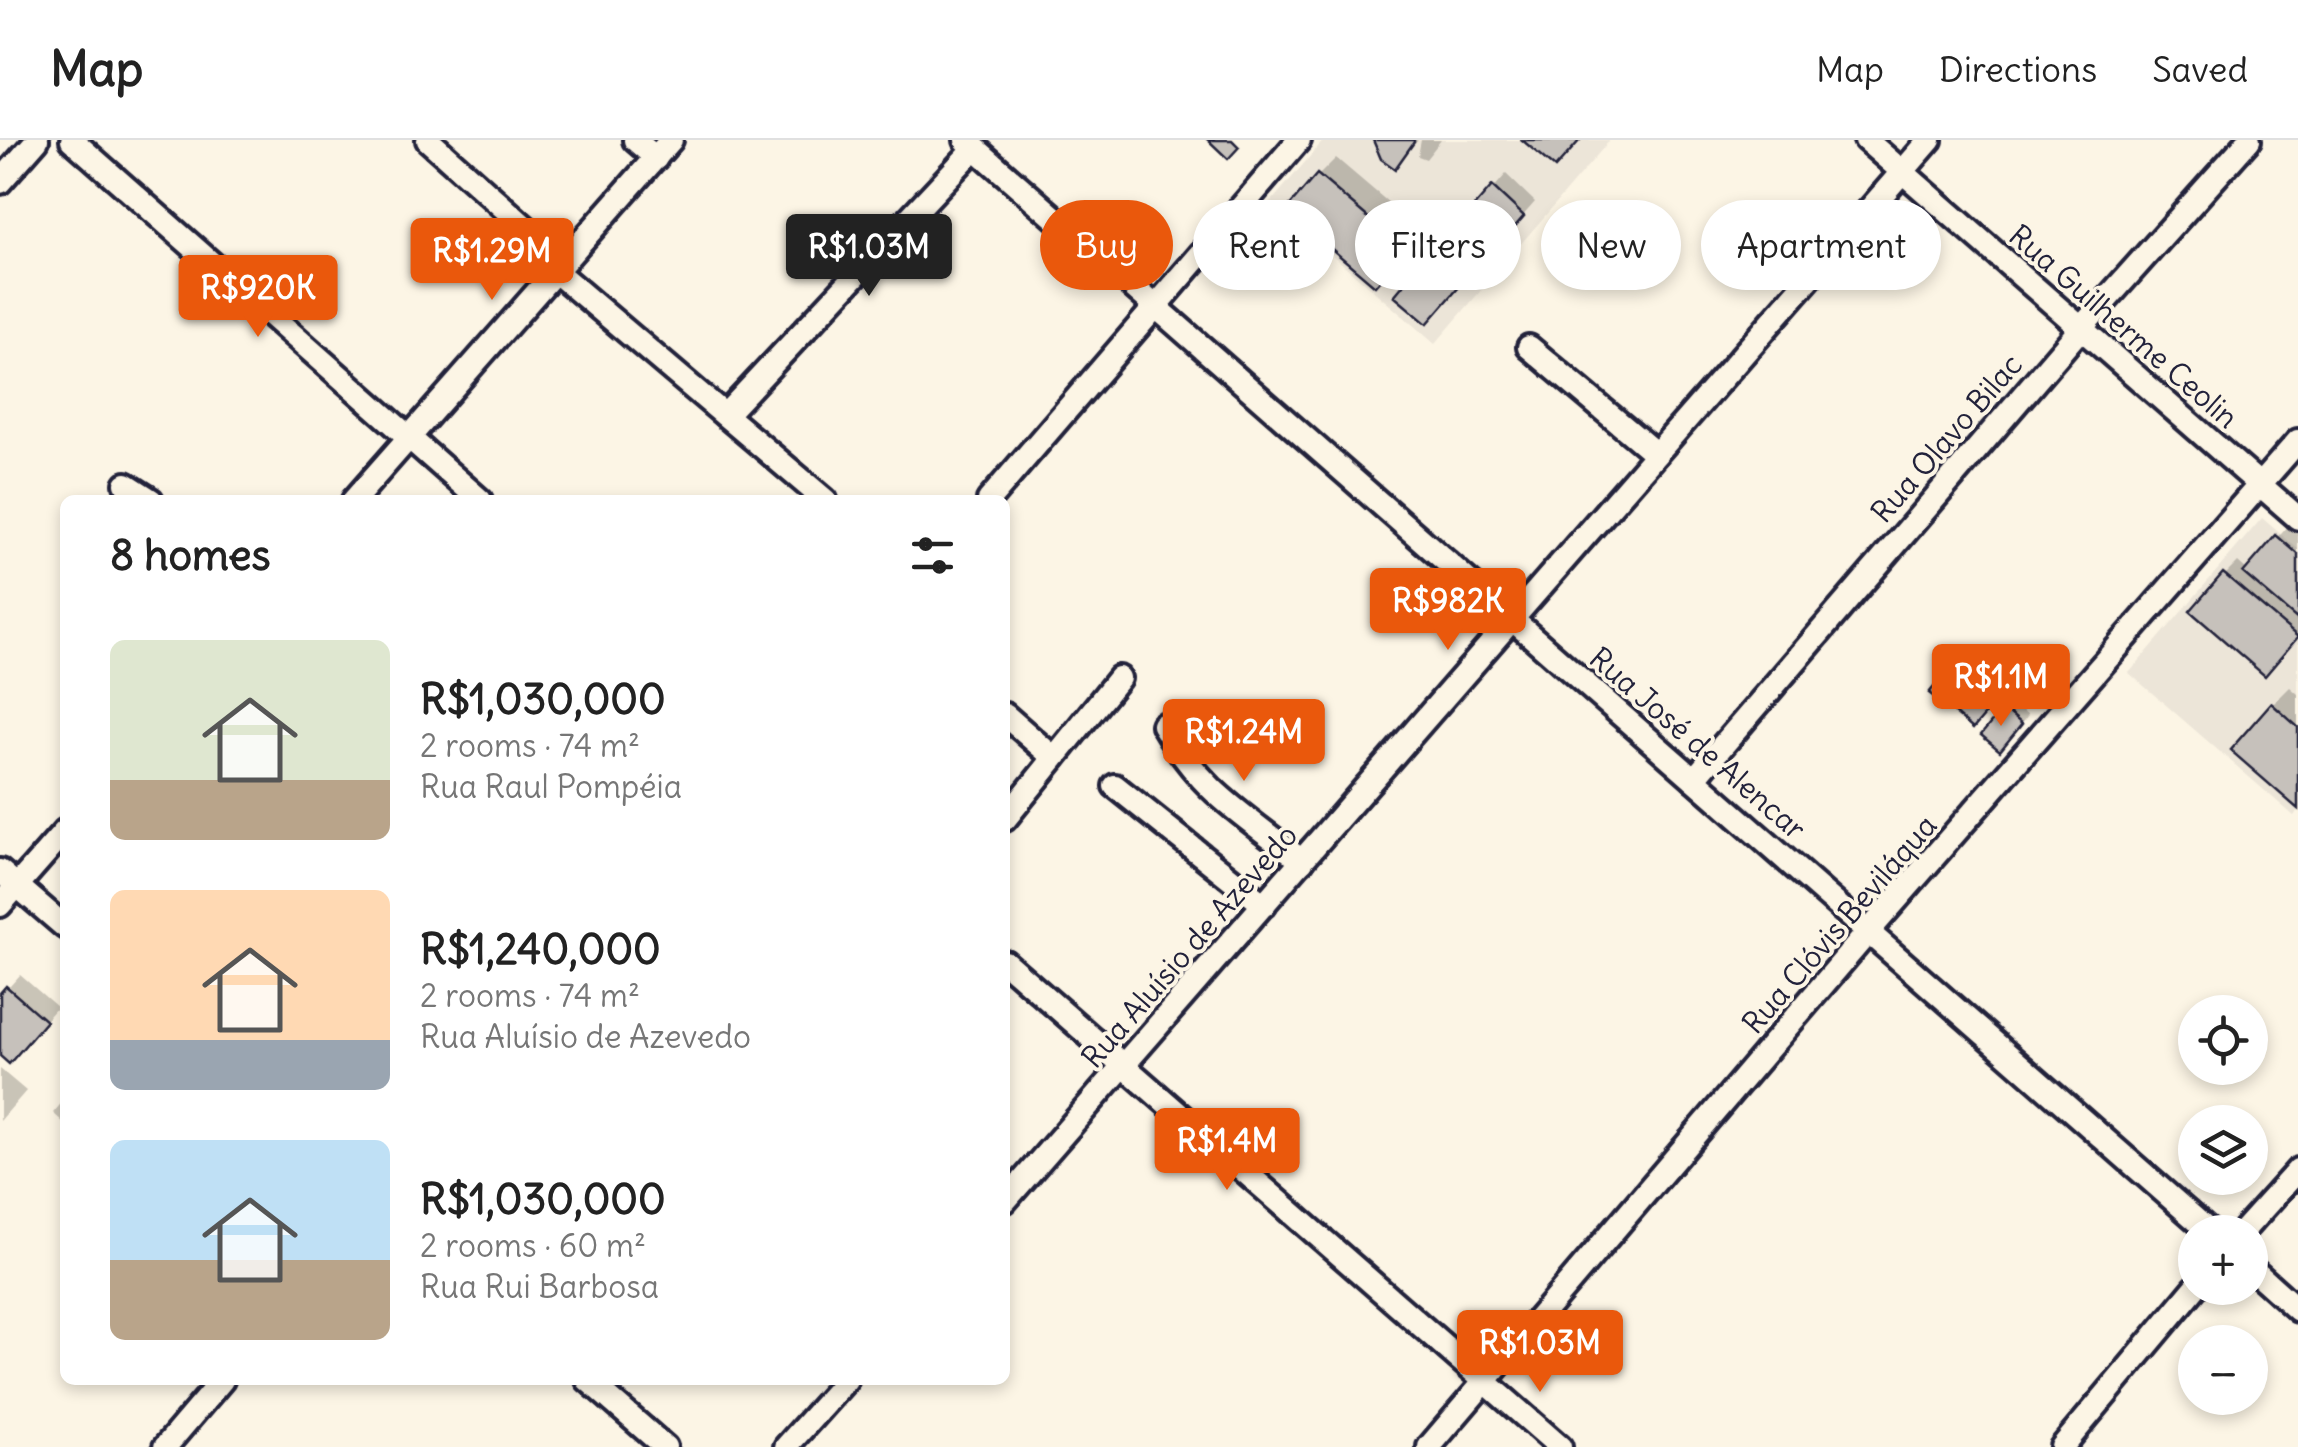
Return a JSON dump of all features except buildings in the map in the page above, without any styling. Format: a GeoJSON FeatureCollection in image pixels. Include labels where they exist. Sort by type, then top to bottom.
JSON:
{"type":"FeatureCollection","features":[{"type":"Feature","properties":{"kind":"street"},"geometry":{"type":"LineString","coordinates":[[0,182],[37,140]]}},
{"type":"Feature","properties":{"kind":"street"},"geometry":{"type":"LineString","coordinates":[[72,140],[474,495]]}},
{"type":"Feature","properties":{"kind":"street"},"geometry":{"type":"LineString","coordinates":[[428,140],[559,266],[818,495]]}},
{"type":"Feature","properties":{"kind":"street"},"geometry":{"type":"LineString","coordinates":[[358,495],[663,149],[635,140]]}},
{"type":"Feature","properties":{"kind":"street"},"geometry":{"type":"LineString","coordinates":[[992,495],[1153,304],[1299,140]]}},
{"type":"Feature","properties":{"kind":"street","name":"Rua Guilherme Ceolin"},"geometry":{"type":"LineString","coordinates":[[1866,140],[2298,518]]}},
{"type":"Feature","properties":{"kind":"street","name":"Rua Aluísio de Azevedo"},"geometry":{"type":"LineString","coordinates":[[1010,1196],[1930,140]]}},
{"type":"Feature","properties":{"kind":"street","name":"Rua Olavo Bilac"},"geometry":{"type":"LineString","coordinates":[[1694,779],[2081,328],[2249,140]]}},
{"type":"Feature","properties":{"kind":"street"},"geometry":{"type":"LineString","coordinates":[[725,415],[970,144]]}},
{"type":"Feature","properties":{"kind":"street","name":"Rua José de Alencar"},"geometry":{"type":"LineString","coordinates":[[970,144],[2191,1215]]}},
{"type":"Feature","properties":{"kind":"street"},"geometry":{"type":"LineString","coordinates":[[1529,347],[1656,454]]}},
{"type":"Feature","properties":{"kind":"street","name":"Rua Clóvis Beviláqua"},"geometry":{"type":"LineString","coordinates":[[1428,1447],[1868,932],[2298,442]]}},
{"type":"Feature","properties":{"kind":"street"},"geometry":{"type":"LineString","coordinates":[[126,484],[143,495]]}},
{"type":"Feature","properties":{"kind":"street"},"geometry":{"type":"LineString","coordinates":[[1010,812],[1119,678]]}},
{"type":"Feature","properties":{"kind":"street"},"geometry":{"type":"LineString","coordinates":[[1010,718],[1054,758]]}},
{"type":"Feature","properties":{"kind":"street"},"geometry":{"type":"LineString","coordinates":[[1164,725],[1189,769],[1213,794],[1302,861]]}},
{"type":"Feature","properties":{"kind":"street"},"geometry":{"type":"LineString","coordinates":[[1115,786],[1264,905]]}},
{"type":"Feature","properties":{"kind":"street"},"geometry":{"type":"LineString","coordinates":[[0,905],[8,878],[60,835]]}},
{"type":"Feature","properties":{"kind":"street"},"geometry":{"type":"LineString","coordinates":[[8,878],[60,923]]}},
{"type":"Feature","properties":{"kind":"street"},"geometry":{"type":"LineString","coordinates":[[1010,966],[1560,1447]]}},
{"type":"Feature","properties":{"kind":"street"},"geometry":{"type":"LineString","coordinates":[[2257,1215],[2298,1170]]}},
{"type":"Feature","properties":{"kind":"street"},"geometry":{"type":"LineString","coordinates":[[2268,1284],[2298,1310]]}},
{"type":"Feature","properties":{"kind":"street"},"geometry":{"type":"LineString","coordinates":[[2062,1447],[2181,1305]]}},
{"type":"Feature","properties":{"kind":"street"},"geometry":{"type":"LineString","coordinates":[[165,1447],[218,1385]]}},
{"type":"Feature","properties":{"kind":"street"},"geometry":{"type":"LineString","coordinates":[[594,1385],[665,1447]]}},
{"type":"Feature","properties":{"kind":"street"},"geometry":{"type":"LineString","coordinates":[[786,1447],[842,1385]]}},
{"type":"Feature","properties":{"kind":"shaded area"},"geometry":{"type":"Polygon","coordinates":[[[1324,140],[1610,140],[1559,200],[1541,200],[1541,220],[1521,244],[1521,200],[1355,200],[1355,275],[1335,257],[1335,200],[1273,200],[1324,140]]]}},
{"type":"Feature","properties":{"kind":"shaded area"},"geometry":{"type":"Polygon","coordinates":[[[1373,290],[1481,290],[1435,344],[1373,290]]]}},
{"type":"Feature","properties":{"kind":"shaded area"},"geometry":{"type":"Polygon","coordinates":[[[2262,518],[2298,549],[2298,810],[2294,816],[2129,673],[2262,518]]]}}]}
